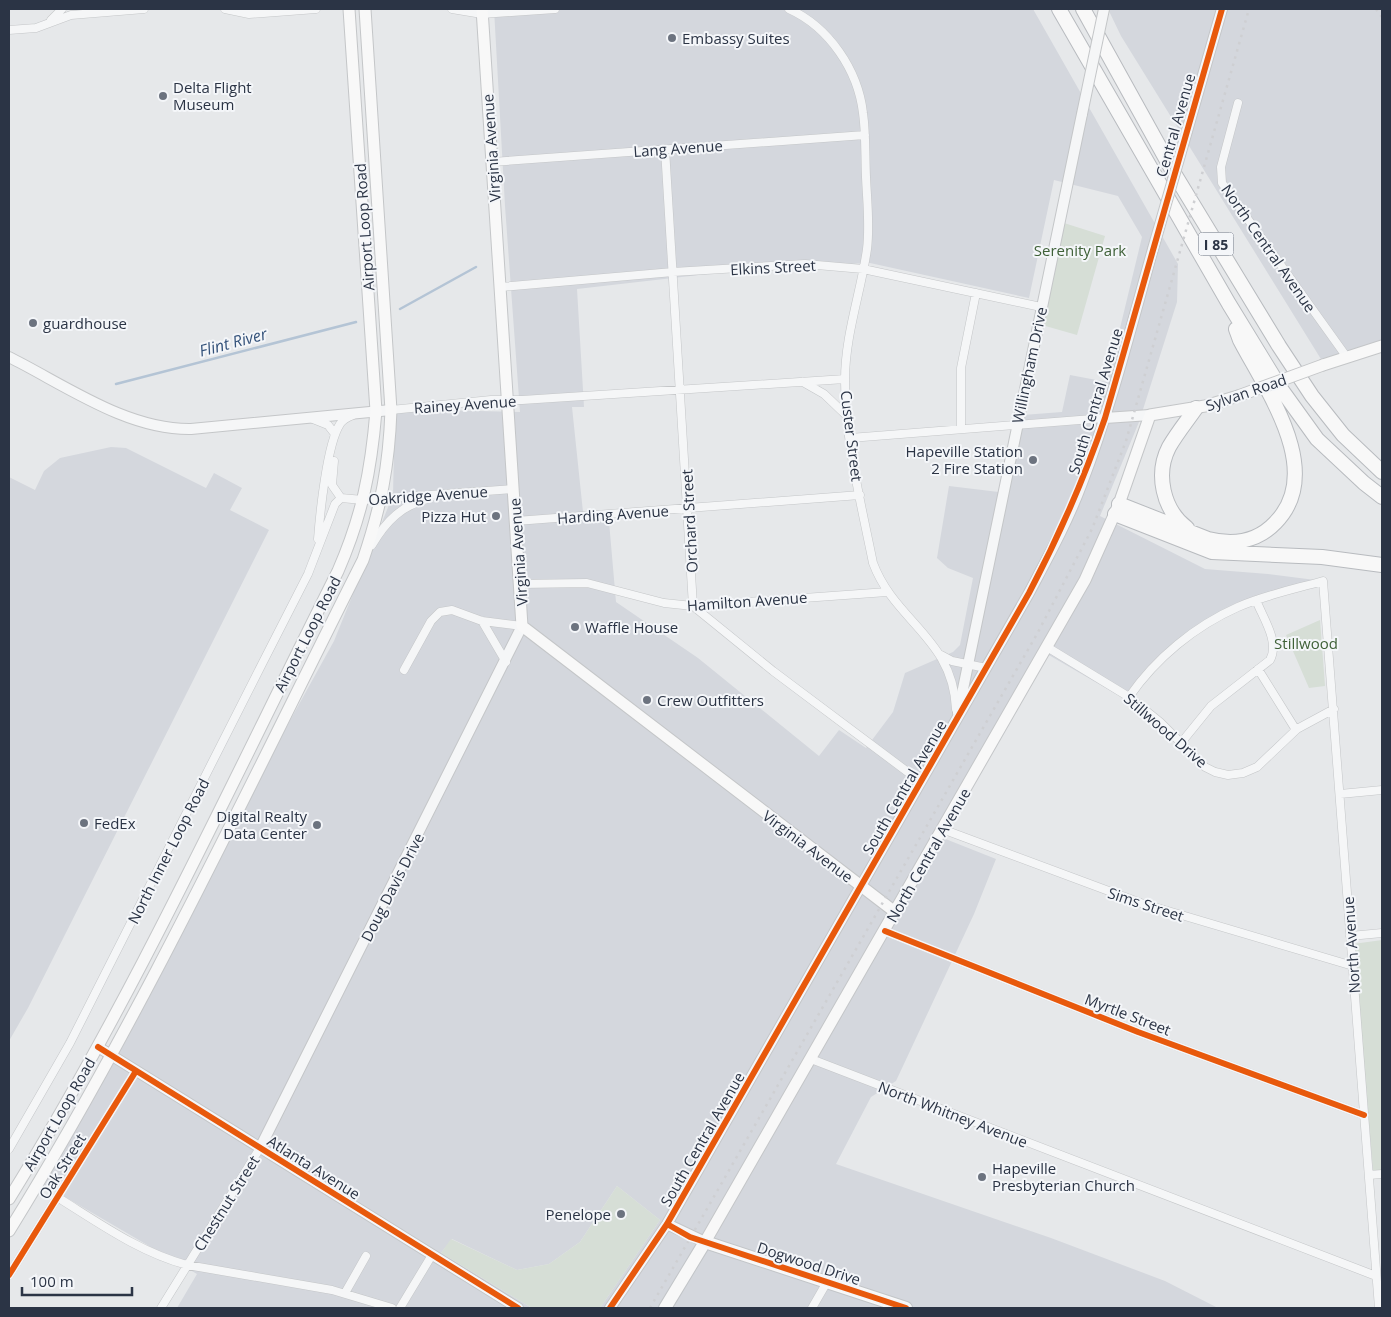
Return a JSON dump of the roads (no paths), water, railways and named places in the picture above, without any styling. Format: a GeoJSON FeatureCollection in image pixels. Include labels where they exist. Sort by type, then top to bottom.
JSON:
{"type":"FeatureCollection","features":[{"type":"Feature","properties":{"kind":"highway","name":"I 85"},"geometry":{"type":"LineString","coordinates":[[1059,9],[1228,304],[1281,389],[1317,438],[1364,483],[1382,497]]}},
{"type":"Feature","properties":{"kind":"highway","name":"I 85"},"geometry":{"type":"LineString","coordinates":[[1083,9],[1175,175],[1279,346],[1312,396],[1343,435],[1382,472]]}},
{"type":"Feature","properties":{"kind":"highway"},"geometry":{"type":"LineString","coordinates":[[1087,9],[1092,25]]}},
{"type":"Feature","properties":{"kind":"highway"},"geometry":{"type":"LineString","coordinates":[[1117,509],[1208,539],[1233,542],[1260,535],[1281,518],[1288,506],[1295,483],[1294,456],[1286,426],[1240,340],[1228,304]]}},
{"type":"Feature","properties":{"kind":"highway"},"geometry":{"type":"LineString","coordinates":[[1193,534],[1182,525],[1169,506],[1162,483],[1162,471],[1169,447],[1196,408]]}},
{"type":"Feature","properties":{"kind":"highway"},"geometry":{"type":"LineString","coordinates":[[1359,450],[1382,463]]}},
{"type":"Feature","properties":{"kind":"highway"},"geometry":{"type":"LineString","coordinates":[[1117,509],[1212,552],[1322,557],[1382,565]]}},
{"type":"Feature","properties":{"kind":"main road","name":"Airport Loop Road"},"geometry":{"type":"LineString","coordinates":[[9,1199],[98,1046],[338,571],[352,539],[372,458],[376,411],[349,9]]}},
{"type":"Feature","properties":{"kind":"main road","name":"Airport Loop Road"},"geometry":{"type":"LineString","coordinates":[[9,1231],[52,1162],[111,1055],[363,560],[382,498],[390,446],[391,410],[365,9]]}},
{"type":"Feature","properties":{"kind":"main road","name":"Virginia Avenue"},"geometry":{"type":"LineString","coordinates":[[482,12],[522,626],[895,912]]}},
{"type":"Feature","properties":{"kind":"main road","name":"Sylvan Road"},"geometry":{"type":"LineString","coordinates":[[1150,415],[1196,408],[1238,396],[1346,356],[1382,346]]}},
{"type":"Feature","properties":{"kind":"main road","name":"North Central Avenue"},"geometry":{"type":"LineString","coordinates":[[665,1308],[885,931],[1084,580],[1117,509],[1150,415]]}},
{"type":"Feature","properties":{"kind":"main road","name":"Dogwood Drive"},"geometry":{"type":"LineString","coordinates":[[705,1242],[906,1308]]}},
{"type":"Feature","properties":{"kind":"street"},"geometry":{"type":"LineString","coordinates":[[49,21],[62,9]]}},
{"type":"Feature","properties":{"kind":"street"},"geometry":{"type":"LineString","coordinates":[[9,30],[36,28],[49,21],[71,15],[144,9]]}},
{"type":"Feature","properties":{"kind":"street"},"geometry":{"type":"LineString","coordinates":[[226,9],[249,14],[316,9]]}},
{"type":"Feature","properties":{"kind":"street"},"geometry":{"type":"LineString","coordinates":[[452,9],[482,12],[555,9]]}},
{"type":"Feature","properties":{"kind":"street","name":"Custer Street"},"geometry":{"type":"LineString","coordinates":[[789,9],[815,25],[840,52],[859,91],[865,135],[868,232],[848,346],[845,379],[846,415],[873,563],[887,592],[941,655],[954,687],[956,721]]}},
{"type":"Feature","properties":{"kind":"street","name":"Willingham Drive"},"geometry":{"type":"LineString","coordinates":[[956,721],[1104,9]]}},
{"type":"Feature","properties":{"kind":"street","name":"Central Avenue"},"geometry":{"type":"LineString","coordinates":[[1153,249],[1222,9]]}},
{"type":"Feature","properties":{"kind":"street","name":"North Central Avenue"},"geometry":{"type":"LineString","coordinates":[[1238,103],[1221,167],[1222,183],[1346,356]]}},
{"type":"Feature","properties":{"kind":"street","name":"Lang Avenue"},"geometry":{"type":"LineString","coordinates":[[492,162],[865,135]]}},
{"type":"Feature","properties":{"kind":"street","name":"Orchard Street"},"geometry":{"type":"LineString","coordinates":[[665,150],[689,508],[693,606]]}},
{"type":"Feature","properties":{"kind":"street","name":"South Central Avenue"},"geometry":{"type":"LineString","coordinates":[[610,1308],[667,1224],[1053,549],[1081,485],[1105,418],[1153,249]]}},
{"type":"Feature","properties":{"kind":"street","name":"Elkins Street"},"geometry":{"type":"LineString","coordinates":[[501,287],[673,272],[805,264],[863,269],[1042,307]]}},
{"type":"Feature","properties":{"kind":"street"},"geometry":{"type":"LineString","coordinates":[[962,429],[961,368],[976,293]]}},
{"type":"Feature","properties":{"kind":"street","name":"Rainey Avenue"},"geometry":{"type":"LineString","coordinates":[[9,357],[128,418],[154,426],[182,429],[508,400],[845,379]]}},
{"type":"Feature","properties":{"kind":"street"},"geometry":{"type":"LineString","coordinates":[[803,382],[824,394],[846,415]]}},
{"type":"Feature","properties":{"kind":"street"},"geometry":{"type":"LineString","coordinates":[[341,498],[332,486],[335,434],[346,418],[358,413]]}},
{"type":"Feature","properties":{"kind":"street","name":"Sylvan Road"},"geometry":{"type":"LineString","coordinates":[[1105,418],[1150,415]]}},
{"type":"Feature","properties":{"kind":"street"},"geometry":{"type":"LineString","coordinates":[[310,418],[328,425],[335,434]]}},
{"type":"Feature","properties":{"kind":"street"},"geometry":{"type":"LineString","coordinates":[[850,438],[1105,418]]}},
{"type":"Feature","properties":{"kind":"street","name":"North Inner Loop Road"},"geometry":{"type":"LineString","coordinates":[[317,548],[322,497],[335,434]]}},
{"type":"Feature","properties":{"kind":"street","name":"Oakridge Avenue"},"geometry":{"type":"LineString","coordinates":[[341,498],[363,500],[514,489]]}},
{"type":"Feature","properties":{"kind":"street","name":"Airport Loop Road"},"geometry":{"type":"LineString","coordinates":[[363,560],[380,530],[397,513],[418,501],[448,493]]}},
{"type":"Feature","properties":{"kind":"street","name":"Harding Avenue"},"geometry":{"type":"LineString","coordinates":[[516,521],[860,495]]}},
{"type":"Feature","properties":{"kind":"street","name":"North Inner Loop Road"},"geometry":{"type":"LineString","coordinates":[[9,1149],[82,1021],[262,664],[291,611],[335,504],[341,498]]}},
{"type":"Feature","properties":{"kind":"street","name":"North Avenue"},"geometry":{"type":"LineString","coordinates":[[1256,600],[1323,581],[1379,1308]]}},
{"type":"Feature","properties":{"kind":"street","name":"Hamilton Avenue"},"geometry":{"type":"LineString","coordinates":[[520,584],[587,583],[664,603],[693,606],[887,592]]}},
{"type":"Feature","properties":{"kind":"street"},"geometry":{"type":"LineString","coordinates":[[1129,696],[1156,663],[1194,632],[1217,617],[1256,600],[1273,641],[1274,653],[1270,660],[1211,706],[1181,743]]}},
{"type":"Feature","properties":{"kind":"street"},"geometry":{"type":"LineString","coordinates":[[693,606],[773,671],[921,782]]}},
{"type":"Feature","properties":{"kind":"street"},"geometry":{"type":"LineString","coordinates":[[404,670],[431,621],[440,612],[452,610],[482,621],[522,626]]}},
{"type":"Feature","properties":{"kind":"street"},"geometry":{"type":"LineString","coordinates":[[482,621],[506,662]]}},
{"type":"Feature","properties":{"kind":"street","name":"Doug Davis Drive"},"geometry":{"type":"LineString","coordinates":[[260,1148],[506,662],[522,626]]}},
{"type":"Feature","properties":{"kind":"street","name":"Stillwood Drive"},"geometry":{"type":"LineString","coordinates":[[1047,647],[1129,696],[1181,743],[1204,767],[1228,775],[1243,773],[1265,761],[1296,730],[1334,709]]}},
{"type":"Feature","properties":{"kind":"street"},"geometry":{"type":"LineString","coordinates":[[941,655],[952,660],[986,668]]}},
{"type":"Feature","properties":{"kind":"street"},"geometry":{"type":"LineString","coordinates":[[1258,670],[1296,730]]}},
{"type":"Feature","properties":{"kind":"street"},"geometry":{"type":"LineString","coordinates":[[1340,794],[1382,790]]}},
{"type":"Feature","properties":{"kind":"street","name":"Sims Street"},"geometry":{"type":"LineString","coordinates":[[942,829],[1142,903],[1353,966]]}},
{"type":"Feature","properties":{"kind":"street","name":"Myrtle Street"},"geometry":{"type":"LineString","coordinates":[[885,931],[1138,1032],[1364,1115]]}},
{"type":"Feature","properties":{"kind":"street"},"geometry":{"type":"LineString","coordinates":[[1350,936],[1382,933]]}},
{"type":"Feature","properties":{"kind":"street","name":"Atlanta Avenue"},"geometry":{"type":"LineString","coordinates":[[98,1046],[518,1308]]}},
{"type":"Feature","properties":{"kind":"street","name":"North Whitney Avenue"},"geometry":{"type":"LineString","coordinates":[[811,1059],[1376,1276]]}},
{"type":"Feature","properties":{"kind":"street","name":"Oak Street"},"geometry":{"type":"LineString","coordinates":[[9,1275],[136,1071]]}},
{"type":"Feature","properties":{"kind":"street","name":"Chestnut Street"},"geometry":{"type":"LineString","coordinates":[[160,1308],[260,1148]]}},
{"type":"Feature","properties":{"kind":"street"},"geometry":{"type":"LineString","coordinates":[[1369,1175],[1382,1174]]}},
{"type":"Feature","properties":{"kind":"street"},"geometry":{"type":"LineString","coordinates":[[57,1197],[144,1250],[187,1265],[344,1293],[392,1308]]}},
{"type":"Feature","properties":{"kind":"street"},"geometry":{"type":"LineString","coordinates":[[667,1224],[705,1242]]}},
{"type":"Feature","properties":{"kind":"street"},"geometry":{"type":"LineString","coordinates":[[400,1308],[432,1254]]}},
{"type":"Feature","properties":{"kind":"street"},"geometry":{"type":"LineString","coordinates":[[344,1293],[366,1256]]}},
{"type":"Feature","properties":{"kind":"street"},"geometry":{"type":"LineString","coordinates":[[812,1308],[826,1282]]}},
{"type":"Feature","properties":{"kind":"waterway","name":"Flint River"},"geometry":{"type":"LineString","coordinates":[[400,309],[476,267]]}},
{"type":"Feature","properties":{"kind":"waterway","name":"Flint River"},"geometry":{"type":"LineString","coordinates":[[116,384],[356,322]]}},
{"type":"Feature","properties":{"kind":"railway"},"geometry":{"type":"LineString","coordinates":[[650,1308],[1037,634],[1092,529],[1126,441],[1249,9]]}},
{"type":"Feature","properties":{"kind":"railway"},"geometry":{"type":"LineString","coordinates":[[1376,9],[1382,17]]}},
{"type":"Feature","properties":{"kind":"place","name":"Embassy Suites"},"geometry":{"type":"Point","coordinates":[672,38]}},
{"type":"Feature","properties":{"kind":"place","name":"Delta Flight Museum"},"geometry":{"type":"Point","coordinates":[163,96]}},
{"type":"Feature","properties":{"kind":"place","name":"guardhouse"},"geometry":{"type":"Point","coordinates":[33,323]}},
{"type":"Feature","properties":{"kind":"place","name":"Hapeville Station 2 Fire Station"},"geometry":{"type":"Point","coordinates":[1033,460]}},
{"type":"Feature","properties":{"kind":"place","name":"Pizza Hut"},"geometry":{"type":"Point","coordinates":[496,516]}},
{"type":"Feature","properties":{"kind":"place","name":"Waffle House"},"geometry":{"type":"Point","coordinates":[575,627]}},
{"type":"Feature","properties":{"kind":"place","name":"Crew Outfitters"},"geometry":{"type":"Point","coordinates":[647,700]}},
{"type":"Feature","properties":{"kind":"place","name":"FedEx"},"geometry":{"type":"Point","coordinates":[84,823]}},
{"type":"Feature","properties":{"kind":"place","name":"Digital Realty Data Center"},"geometry":{"type":"Point","coordinates":[317,825]}},
{"type":"Feature","properties":{"kind":"place","name":"Hapeville Presbyterian Church"},"geometry":{"type":"Point","coordinates":[982,1177]}},
{"type":"Feature","properties":{"kind":"place","name":"Penelope"},"geometry":{"type":"Point","coordinates":[621,1214]}},
{"type":"Feature","properties":{"kind":"park label","name":"Serenity Park"},"geometry":{"type":"Point","coordinates":[1080,250]}},
{"type":"Feature","properties":{"kind":"park label","name":"Stillwood"},"geometry":{"type":"Point","coordinates":[1306,643]}}]}
